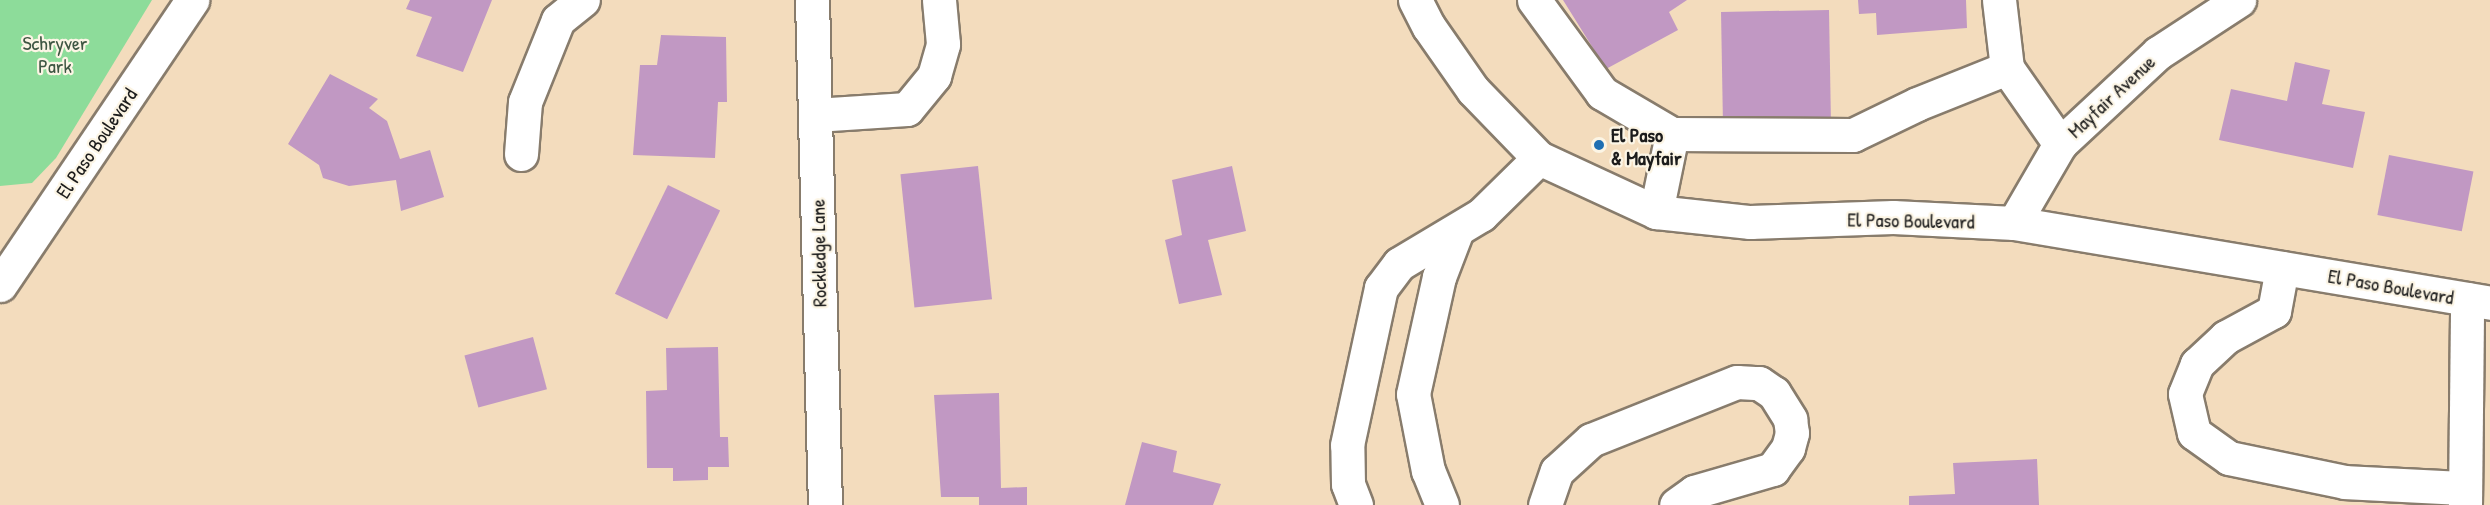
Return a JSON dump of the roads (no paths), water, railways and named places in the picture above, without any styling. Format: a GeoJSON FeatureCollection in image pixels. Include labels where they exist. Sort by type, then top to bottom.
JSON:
{"type":"FeatureCollection","features":[{"type":"Feature","properties":{"kind":"street","name":"El Paso Boulevard"},"geometry":{"type":"LineString","coordinates":[[5,266],[192,0]]}},
{"type":"Feature","properties":{"kind":"street"},"geometry":{"type":"LineString","coordinates":[[521,154],[525,102],[558,20],[584,0]]}},
{"type":"Feature","properties":{"kind":"street","name":"Rockledge Lane"},"geometry":{"type":"LineString","coordinates":[[812,0],[825,505]]}},
{"type":"Feature","properties":{"kind":"street"},"geometry":{"type":"LineString","coordinates":[[815,115],[907,109],[934,76],[943,44],[939,0]]}},
{"type":"Feature","properties":{"kind":"street","name":"El Paso Boulevard"},"geometry":{"type":"LineString","coordinates":[[1415,0],[1429,27],[1473,90],[1539,158],[1656,212],[1750,222],[1893,217],[2014,223],[2479,301]]}},
{"type":"Feature","properties":{"kind":"street"},"geometry":{"type":"LineString","coordinates":[[1534,0],[1602,93],[1672,134],[1853,135],[1917,104],[2007,68]]}},
{"type":"Feature","properties":{"kind":"street"},"geometry":{"type":"LineString","coordinates":[[1999,0],[2007,68],[2060,144]]}},
{"type":"Feature","properties":{"kind":"street","name":"Mayfair Avenue"},"geometry":{"type":"LineString","coordinates":[[2014,223],[2060,144],[2158,53],[2240,0]]}},
{"type":"Feature","properties":{"kind":"street"},"geometry":{"type":"LineString","coordinates":[[1656,212],[1672,134]]}},
{"type":"Feature","properties":{"kind":"street"},"geometry":{"type":"LineString","coordinates":[[1356,505],[1348,484],[1347,445],[1382,288],[1399,264],[1481,216],[1539,158]]}},
{"type":"Feature","properties":{"kind":"street"},"geometry":{"type":"LineString","coordinates":[[1442,505],[1428,471],[1413,394],[1439,277],[1457,230]]}},
{"type":"Feature","properties":{"kind":"street"},"geometry":{"type":"LineString","coordinates":[[2282,268],[2274,311],[2226,337],[2197,364],[2185,394],[2194,433],[2229,458],[2345,482],[2465,496],[2479,301]]}},
{"type":"Feature","properties":{"kind":"street"},"geometry":{"type":"LineString","coordinates":[[1545,505],[1557,471],[1591,440],[1737,382],[1759,383],[1774,393],[1790,419],[1792,433],[1788,448],[1773,469],[1694,492],[1676,505]]}},
{"type":"Feature","properties":{"kind":"place","name":"El Paso & Mayfair"},"geometry":{"type":"Point","coordinates":[1599,145]}},
{"type":"Feature","properties":{"kind":"park label","name":"Schryver Park"},"geometry":{"type":"Point","coordinates":[55,54]}}]}
